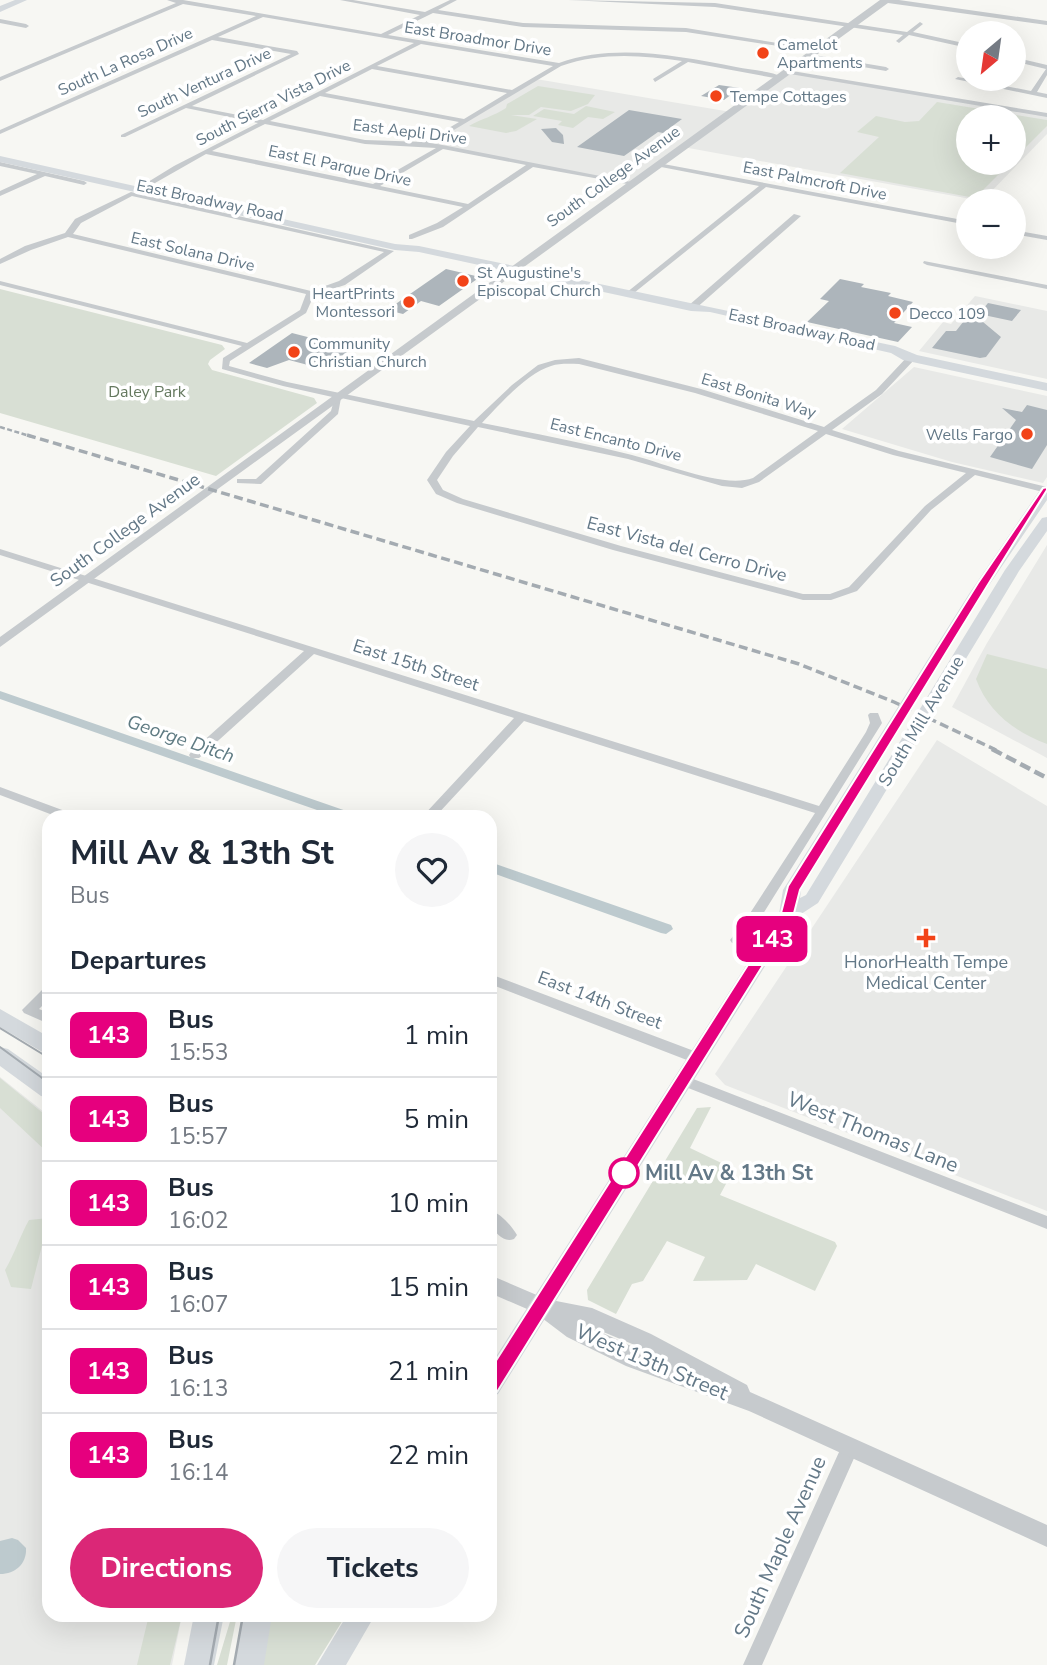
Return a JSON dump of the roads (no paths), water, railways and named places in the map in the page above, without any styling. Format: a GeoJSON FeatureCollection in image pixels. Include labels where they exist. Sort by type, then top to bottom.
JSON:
{"type":"FeatureCollection","features":[{"type":"Feature","properties":{"kind":"main road"},"geometry":{"type":"LineString","coordinates":[[0,9],[23,0]]}},
{"type":"Feature","properties":{"kind":"main road","name":"East Broadway Road"},"geometry":{"type":"LineString","coordinates":[[0,154],[139,190]]}},
{"type":"Feature","properties":{"kind":"main road","name":"East Broadway Road"},"geometry":{"type":"LineString","coordinates":[[0,162],[395,247],[419,249],[513,269],[862,349],[912,357],[1047,387]]}},
{"type":"Feature","properties":{"kind":"main road","name":"South Mill Avenue"},"geometry":{"type":"LineString","coordinates":[[497,1376],[788,914],[793,890],[976,594],[1047,490]]}},
{"type":"Feature","properties":{"kind":"main road","name":"South Mill Avenue"},"geometry":{"type":"LineString","coordinates":[[788,914],[812,899],[1012,570],[1047,521]]}},
{"type":"Feature","properties":{"kind":"main road"},"geometry":{"type":"LineString","coordinates":[[0,1017],[42,1044]]}},
{"type":"Feature","properties":{"kind":"main road"},"geometry":{"type":"LineString","coordinates":[[0,1055],[42,1085]]}},
{"type":"Feature","properties":{"kind":"main road"},"geometry":{"type":"LineString","coordinates":[[199,1665],[208,1622]]}},
{"type":"Feature","properties":{"kind":"main road"},"geometry":{"type":"LineString","coordinates":[[249,1665],[256,1622]]}},
{"type":"Feature","properties":{"kind":"main road"},"geometry":{"type":"LineString","coordinates":[[331,1665],[358,1622]]}},
{"type":"Feature","properties":{"kind":"street","name":"East Broadmor Drive"},"geometry":{"type":"LineString","coordinates":[[170,0],[559,65],[572,58],[593,55],[640,55],[1047,115]]}},
{"type":"Feature","properties":{"kind":"street"},"geometry":{"type":"LineString","coordinates":[[343,0],[523,25],[686,30],[817,50]]}},
{"type":"Feature","properties":{"kind":"street"},"geometry":{"type":"LineString","coordinates":[[381,36],[454,0]]}},
{"type":"Feature","properties":{"kind":"street"},"geometry":{"type":"LineString","coordinates":[[571,0],[667,1],[750,9],[956,44]]}},
{"type":"Feature","properties":{"kind":"street"},"geometry":{"type":"LineString","coordinates":[[886,0],[1047,23]]}},
{"type":"Feature","properties":{"kind":"street","name":"South College Avenue"},"geometry":{"type":"LineString","coordinates":[[0,643],[886,0]]}},
{"type":"Feature","properties":{"kind":"street"},"geometry":{"type":"LineString","coordinates":[[0,79],[183,2]]}},
{"type":"Feature","properties":{"kind":"street","name":"South La Rosa Drive"},"geometry":{"type":"LineString","coordinates":[[0,132],[261,16]]}},
{"type":"Feature","properties":{"kind":"street"},"geometry":{"type":"LineString","coordinates":[[0,21],[26,26]]}},
{"type":"Feature","properties":{"kind":"street"},"geometry":{"type":"LineString","coordinates":[[899,41],[920,24]]}},
{"type":"Feature","properties":{"kind":"street","name":"South Ventura Drive"},"geometry":{"type":"LineString","coordinates":[[123,136],[297,53],[210,38]]}},
{"type":"Feature","properties":{"kind":"street","name":"South Sierra Vista Drive"},"geometry":{"type":"LineString","coordinates":[[0,262],[28,248],[68,235],[78,221],[205,152],[420,42]]}},
{"type":"Feature","properties":{"kind":"street"},"geometry":{"type":"LineString","coordinates":[[808,57],[886,69]]}},
{"type":"Feature","properties":{"kind":"street"},"geometry":{"type":"LineString","coordinates":[[655,80],[685,62]]}},
{"type":"Feature","properties":{"kind":"street"},"geometry":{"type":"LineString","coordinates":[[1026,63],[1047,69],[1033,93]]}},
{"type":"Feature","properties":{"kind":"street"},"geometry":{"type":"LineString","coordinates":[[426,144],[559,65]]}},
{"type":"Feature","properties":{"kind":"street"},"geometry":{"type":"LineString","coordinates":[[371,67],[512,92]]}},
{"type":"Feature","properties":{"kind":"street"},"geometry":{"type":"LineString","coordinates":[[1022,91],[1047,96]]}},
{"type":"Feature","properties":{"kind":"street"},"geometry":{"type":"LineString","coordinates":[[320,94],[464,121]]}},
{"type":"Feature","properties":{"kind":"street","name":"East Aepli Drive"},"geometry":{"type":"LineString","coordinates":[[184,106],[365,142],[426,144],[631,184]]}},
{"type":"Feature","properties":{"kind":"street"},"geometry":{"type":"LineString","coordinates":[[373,187],[442,147]]}},
{"type":"Feature","properties":{"kind":"street","name":"East El Parque Drive"},"geometry":{"type":"LineString","coordinates":[[205,152],[469,206]]}},
{"type":"Feature","properties":{"kind":"street"},"geometry":{"type":"LineString","coordinates":[[412,237],[439,225],[531,164]]}},
{"type":"Feature","properties":{"kind":"street","name":"East Palmcroft Drive"},"geometry":{"type":"LineString","coordinates":[[658,165],[956,221]]}},
{"type":"Feature","properties":{"kind":"street"},"geometry":{"type":"LineString","coordinates":[[0,194],[47,172],[84,183]]}},
{"type":"Feature","properties":{"kind":"street"},"geometry":{"type":"LineString","coordinates":[[629,295],[764,185]]}},
{"type":"Feature","properties":{"kind":"street"},"geometry":{"type":"LineString","coordinates":[[139,190],[390,251]]}},
{"type":"Feature","properties":{"kind":"street"},"geometry":{"type":"LineString","coordinates":[[691,308],[797,216]]}},
{"type":"Feature","properties":{"kind":"street"},"geometry":{"type":"LineString","coordinates":[[1026,234],[1047,238]]}},
{"type":"Feature","properties":{"kind":"street","name":"East Solana Drive"},"geometry":{"type":"LineString","coordinates":[[68,235],[311,293]]}},
{"type":"Feature","properties":{"kind":"street"},"geometry":{"type":"LineString","coordinates":[[224,365],[226,360],[246,345],[303,311],[311,293],[342,283],[390,251]]}},
{"type":"Feature","properties":{"kind":"street"},"geometry":{"type":"LineString","coordinates":[[927,263],[1047,287]]}},
{"type":"Feature","properties":{"kind":"street"},"geometry":{"type":"LineString","coordinates":[[0,283],[246,345]]}},
{"type":"Feature","properties":{"kind":"street","name":"East Encanto Drive"},"geometry":{"type":"LineString","coordinates":[[224,365],[229,369],[337,397],[480,423],[630,457],[722,483],[742,485],[756,480],[879,392],[912,357]]}},
{"type":"Feature","properties":{"kind":"street","name":"East Bonita Way"},"geometry":{"type":"LineString","coordinates":[[480,423],[509,394],[541,368],[560,362],[579,361],[698,391],[896,453],[1047,490]]}},
{"type":"Feature","properties":{"kind":"street"},"geometry":{"type":"LineString","coordinates":[[240,481],[258,482],[335,412],[337,397]]}},
{"type":"Feature","properties":{"kind":"street","name":"East Vista del Cerro Drive"},"geometry":{"type":"LineString","coordinates":[[480,423],[437,467],[432,480],[439,492],[460,501],[617,548],[803,597],[831,597],[853,589],[928,508],[973,472]]}},
{"type":"Feature","properties":{"kind":"street","name":"East 15th Street"},"geometry":{"type":"LineString","coordinates":[[0,552],[822,811]]}},
{"type":"Feature","properties":{"kind":"street"},"geometry":{"type":"LineString","coordinates":[[195,755],[312,650]]}},
{"type":"Feature","properties":{"kind":"street","name":"South Mill Avenue"},"geometry":{"type":"LineString","coordinates":[[737,940],[872,732],[876,723],[874,715]]}},
{"type":"Feature","properties":{"kind":"street"},"geometry":{"type":"LineString","coordinates":[[435,810],[521,718]]}},
{"type":"Feature","properties":{"kind":"street"},"geometry":{"type":"LineString","coordinates":[[0,791],[50,810]]}},
{"type":"Feature","properties":{"kind":"street","name":"East 14th Street"},"geometry":{"type":"LineString","coordinates":[[497,982],[697,1058]]}},
{"type":"Feature","properties":{"kind":"street"},"geometry":{"type":"LineString","coordinates":[[42,998],[29,1010],[42,1016]]}},
{"type":"Feature","properties":{"kind":"street","name":"West Thomas Lane"},"geometry":{"type":"LineString","coordinates":[[683,1080],[1047,1223]]}},
{"type":"Feature","properties":{"kind":"street"},"geometry":{"type":"LineString","coordinates":[[497,1223],[509,1235]]}},
{"type":"Feature","properties":{"kind":"street","name":"West 13th Street"},"geometry":{"type":"LineString","coordinates":[[497,1287],[541,1306],[574,1331],[634,1359],[757,1404],[1047,1535]]}},
{"type":"Feature","properties":{"kind":"street","name":"South Maple Avenue"},"geometry":{"type":"LineString","coordinates":[[752,1665],[849,1447]]}},
{"type":"Feature","properties":{"kind":"waterway","name":"George Ditch"},"geometry":{"type":"LineString","coordinates":[[0,695],[330,810]]}},
{"type":"Feature","properties":{"kind":"waterway","name":"George Ditch"},"geometry":{"type":"LineString","coordinates":[[497,869],[666,929]]}},
{"type":"Feature","properties":{"kind":"tram line"},"geometry":{"type":"LineString","coordinates":[[0,1028],[42,1054]]}},
{"type":"Feature","properties":{"kind":"tram line"},"geometry":{"type":"LineString","coordinates":[[0,1047],[42,1078]]}},
{"type":"Feature","properties":{"kind":"tram line"},"geometry":{"type":"LineString","coordinates":[[210,1665],[218,1622]]}},
{"type":"Feature","properties":{"kind":"tram line"},"geometry":{"type":"LineString","coordinates":[[234,1665],[242,1622]]}},
{"type":"Feature","properties":{"kind":"railway"},"geometry":{"type":"LineString","coordinates":[[0,427],[33,437]]}},
{"type":"Feature","properties":{"kind":"railway"},"geometry":{"type":"LineString","coordinates":[[27,435],[799,664],[894,702],[996,750]]}},
{"type":"Feature","properties":{"kind":"railway"},"geometry":{"type":"LineString","coordinates":[[992,749],[1047,778]]}},
{"type":"Feature","properties":{"kind":"place","name":"Camelot Apartments"},"geometry":{"type":"Point","coordinates":[763,53]}},
{"type":"Feature","properties":{"kind":"place","name":"Tempe Cottages"},"geometry":{"type":"Point","coordinates":[716,96]}},
{"type":"Feature","properties":{"kind":"place","name":"St Augustine's Episcopal Church"},"geometry":{"type":"Point","coordinates":[463,281]}},
{"type":"Feature","properties":{"kind":"place","name":"HeartPrints Montessori"},"geometry":{"type":"Point","coordinates":[409,302]}},
{"type":"Feature","properties":{"kind":"place","name":"Decco 109"},"geometry":{"type":"Point","coordinates":[895,313]}},
{"type":"Feature","properties":{"kind":"place","name":"Community Christian Church"},"geometry":{"type":"Point","coordinates":[294,352]}},
{"type":"Feature","properties":{"kind":"place","name":"Wells Fargo"},"geometry":{"type":"Point","coordinates":[1027,434]}},
{"type":"Feature","properties":{"kind":"place","name":"HonorHealth Tempe Medical Center"},"geometry":{"type":"Point","coordinates":[926,938]}},
{"type":"Feature","properties":{"kind":"place","name":"Mill Av & 13th St"},"geometry":{"type":"Point","coordinates":[624,1173]}},
{"type":"Feature","properties":{"kind":"park label","name":"Daley Park"},"geometry":{"type":"Point","coordinates":[147,391]}}]}
